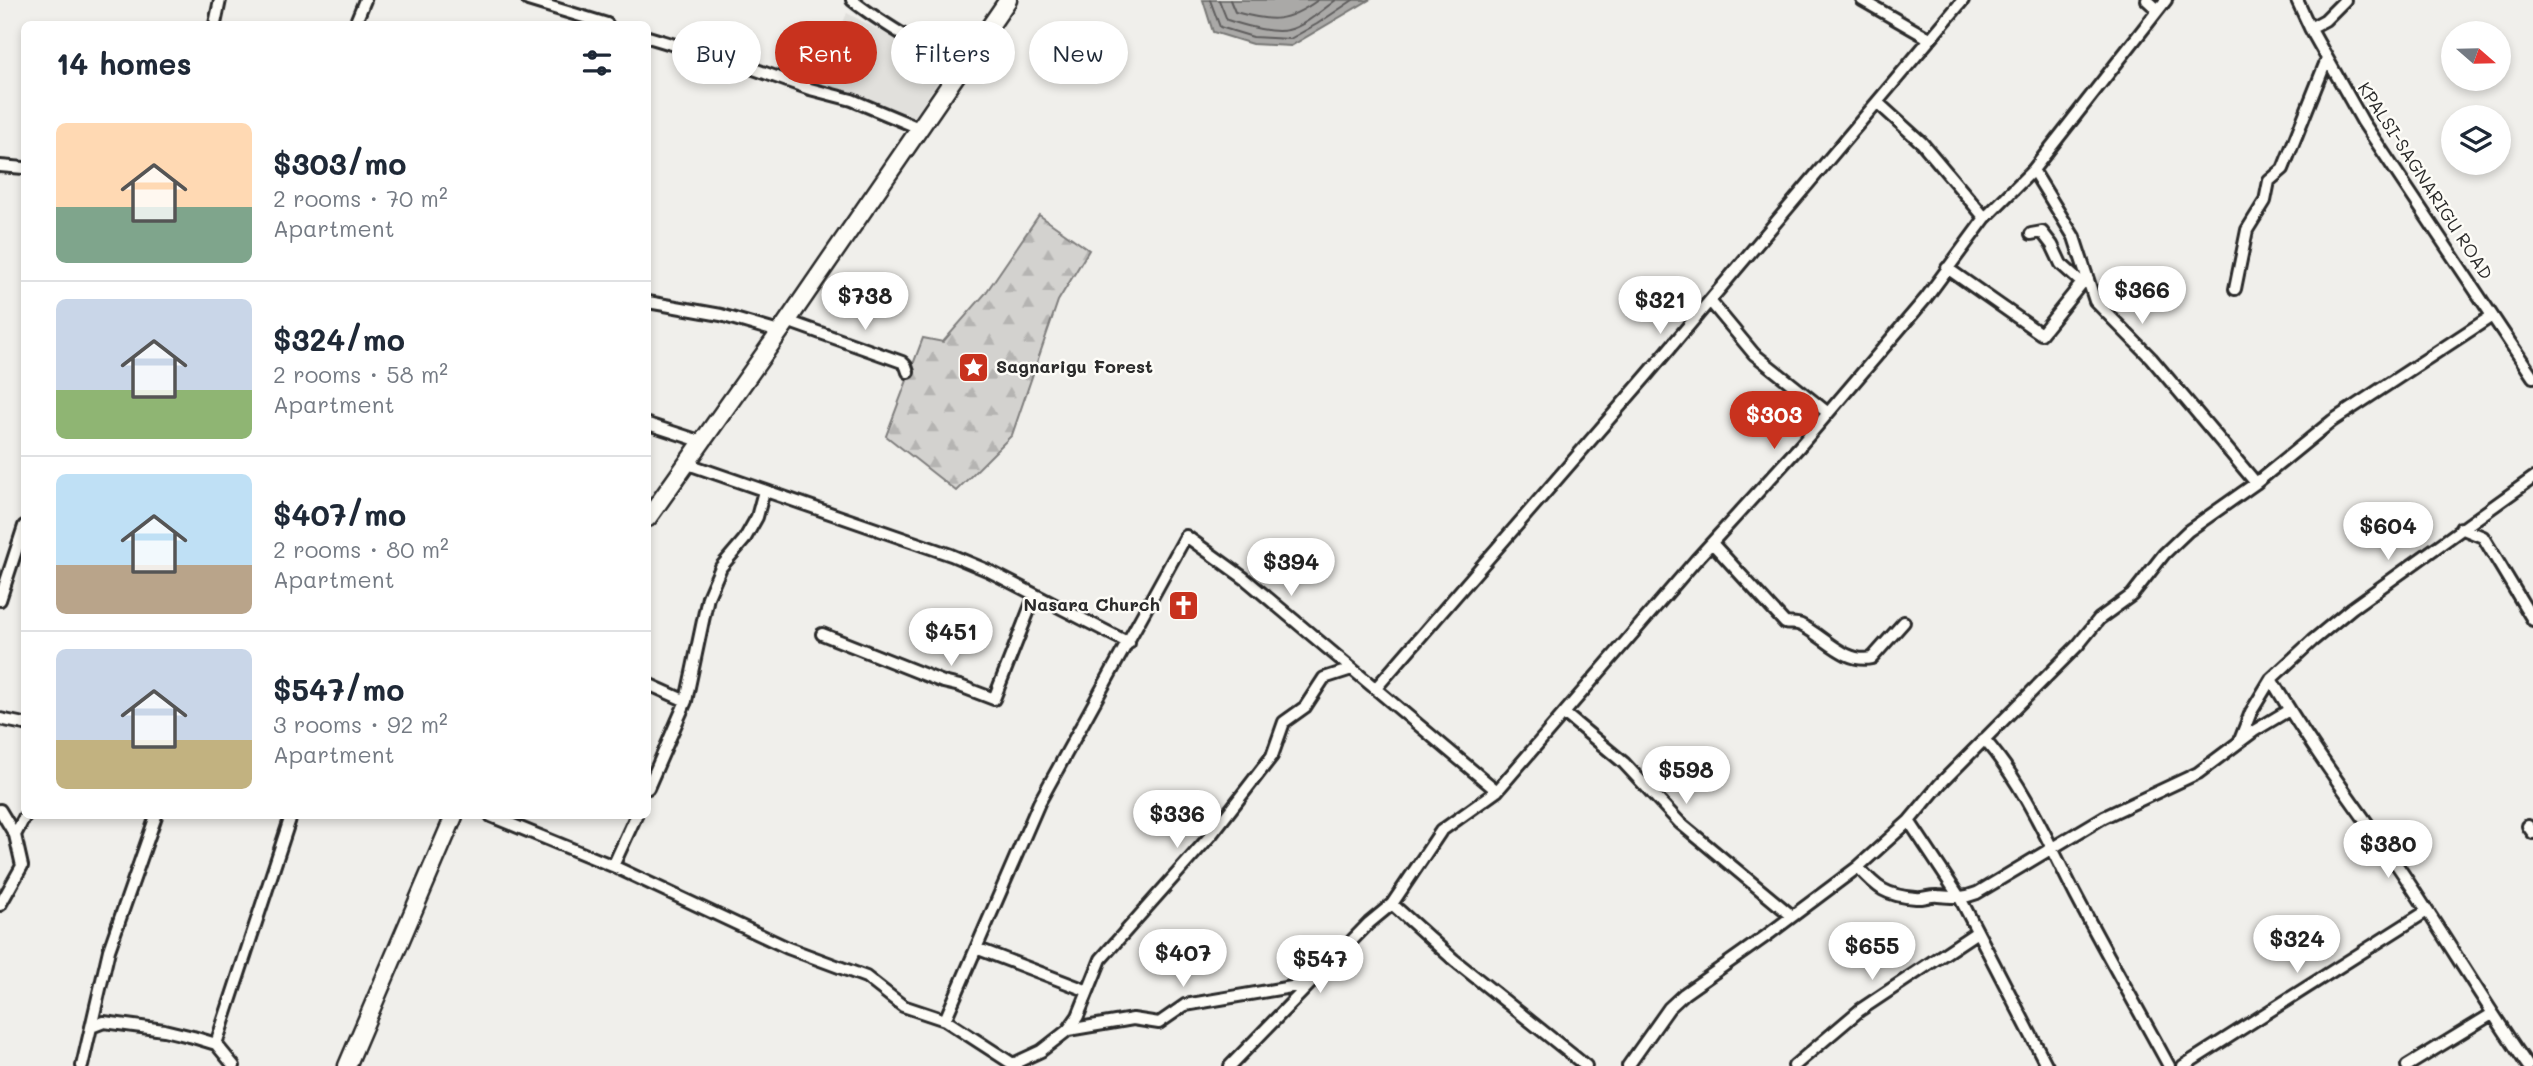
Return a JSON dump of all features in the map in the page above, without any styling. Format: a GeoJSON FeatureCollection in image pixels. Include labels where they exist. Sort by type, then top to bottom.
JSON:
{"type":"FeatureCollection","features":[{"type":"Feature","properties":{"kind":"street"},"geometry":{"type":"LineString","coordinates":[[216,21],[220,0]]}},
{"type":"Feature","properties":{"kind":"street"},"geometry":{"type":"LineString","coordinates":[[356,21],[365,0]]}},
{"type":"Feature","properties":{"kind":"street"},"geometry":{"type":"LineString","coordinates":[[528,0],[597,21]]}},
{"type":"Feature","properties":{"kind":"street"},"geometry":{"type":"LineString","coordinates":[[852,0],[891,28]]}},
{"type":"Feature","properties":{"kind":"street"},"geometry":{"type":"LineString","coordinates":[[993,21],[1008,0]]}},
{"type":"Feature","properties":{"kind":"street"},"geometry":{"type":"LineString","coordinates":[[1862,0],[1930,39]]}},
{"type":"Feature","properties":{"kind":"street"},"geometry":{"type":"LineString","coordinates":[[1376,688],[1710,301],[1963,0]]}},
{"type":"Feature","properties":{"kind":"street"},"geometry":{"type":"LineString","coordinates":[[2147,0],[2158,10]]}},
{"type":"Feature","properties":{"kind":"street"},"geometry":{"type":"LineString","coordinates":[[1230,1066],[1265,1033],[1309,984],[1392,904],[1441,831],[1497,791],[1565,714],[1926,298],[1985,218],[2033,170],[2166,0]]}},
{"type":"Feature","properties":{"kind":"street","name":"KPALSI-SAGNARIGU ROAD"},"geometry":{"type":"LineString","coordinates":[[2297,0],[2309,28],[2363,122],[2533,377]]}},
{"type":"Feature","properties":{"kind":"street"},"geometry":{"type":"LineString","coordinates":[[2309,28],[2325,20],[2345,0]]}},
{"type":"Feature","properties":{"kind":"street"},"geometry":{"type":"LineString","coordinates":[[651,38],[852,100],[919,128]]}},
{"type":"Feature","properties":{"kind":"street"},"geometry":{"type":"LineString","coordinates":[[2235,289],[2247,230],[2265,201],[2269,181],[2283,169],[2326,59]]}},
{"type":"Feature","properties":{"kind":"street"},"geometry":{"type":"LineString","coordinates":[[651,514],[949,84]]}},
{"type":"Feature","properties":{"kind":"street"},"geometry":{"type":"LineString","coordinates":[[1877,102],[1922,143],[1985,218]]}},
{"type":"Feature","properties":{"kind":"street"},"geometry":{"type":"LineString","coordinates":[[0,166],[21,168]]}},
{"type":"Feature","properties":{"kind":"street"},"geometry":{"type":"LineString","coordinates":[[2033,170],[2074,237],[2095,301],[2151,358],[2256,483]]}},
{"type":"Feature","properties":{"kind":"street"},"geometry":{"type":"LineString","coordinates":[[1947,268],[2041,334],[2082,283],[2061,264],[2042,232],[2031,234]]}},
{"type":"Feature","properties":{"kind":"street"},"geometry":{"type":"LineString","coordinates":[[1710,301],[1754,354],[1828,413]]}},
{"type":"Feature","properties":{"kind":"street"},"geometry":{"type":"LineString","coordinates":[[651,303],[783,327],[902,362],[908,372]]}},
{"type":"Feature","properties":{"kind":"street"},"geometry":{"type":"LineString","coordinates":[[1628,1066],[1669,1008],[1684,994],[1858,867],[1909,821],[1984,739],[2078,645],[2099,619],[2132,596],[2164,554],[2188,531],[2256,483],[2332,421],[2492,316]]}},
{"type":"Feature","properties":{"kind":"street"},"geometry":{"type":"LineString","coordinates":[[651,425],[703,442]]}},
{"type":"Feature","properties":{"kind":"street"},"geometry":{"type":"LineString","coordinates":[[688,464],[951,555],[1129,643]]}},
{"type":"Feature","properties":{"kind":"street"},"geometry":{"type":"LineString","coordinates":[[2238,743],[2251,712],[2271,679],[2333,624],[2533,478]]}},
{"type":"Feature","properties":{"kind":"street"},"geometry":{"type":"LineString","coordinates":[[651,781],[686,701],[708,597],[721,567],[744,540],[758,517],[764,491]]}},
{"type":"Feature","properties":{"kind":"street"},"geometry":{"type":"LineString","coordinates":[[2483,515],[2483,537],[2533,620]]}},
{"type":"Feature","properties":{"kind":"street"},"geometry":{"type":"LineString","coordinates":[[2461,528],[2483,537]]}},
{"type":"Feature","properties":{"kind":"street"},"geometry":{"type":"LineString","coordinates":[[0,600],[21,535]]}},
{"type":"Feature","properties":{"kind":"street"},"geometry":{"type":"LineString","coordinates":[[945,1020],[1039,803],[1186,536],[1244,578],[1376,688],[1408,719],[1497,791]]}},
{"type":"Feature","properties":{"kind":"street"},"geometry":{"type":"LineString","coordinates":[[1712,543],[1785,623],[1800,625],[1851,656],[1872,658],[1903,622]]}},
{"type":"Feature","properties":{"kind":"street"},"geometry":{"type":"LineString","coordinates":[[822,634],[943,682],[994,699],[1035,595]]}},
{"type":"Feature","properties":{"kind":"street"},"geometry":{"type":"LineString","coordinates":[[498,819],[613,866],[788,948],[866,977],[903,1006],[945,1020],[1015,1065],[1041,1051],[1068,1030],[1078,1016],[1101,959],[1211,835],[1272,756],[1284,722],[1306,707],[1324,678],[1352,669]]}},
{"type":"Feature","properties":{"kind":"street"},"geometry":{"type":"LineString","coordinates":[[2271,679],[2289,710],[2464,965],[2492,1014],[2528,1066]]}},
{"type":"Feature","properties":{"kind":"street"},"geometry":{"type":"LineString","coordinates":[[651,685],[686,701]]}},
{"type":"Feature","properties":{"kind":"street"},"geometry":{"type":"LineString","coordinates":[[1858,867],[1880,890],[1918,899],[1936,895],[1960,898],[1977,894],[2038,855],[2116,811],[2198,773],[2289,710]]}},
{"type":"Feature","properties":{"kind":"street"},"geometry":{"type":"LineString","coordinates":[[1565,714],[1624,763],[1680,823],[1792,916]]}},
{"type":"Feature","properties":{"kind":"street"},"geometry":{"type":"LineString","coordinates":[[0,719],[21,723]]}},
{"type":"Feature","properties":{"kind":"street"},"geometry":{"type":"LineString","coordinates":[[1984,739],[2008,768],[2169,1066]]}},
{"type":"Feature","properties":{"kind":"street"},"geometry":{"type":"LineString","coordinates":[[0,810],[15,835],[22,866],[0,905]]}},
{"type":"Feature","properties":{"kind":"street"},"geometry":{"type":"LineString","coordinates":[[15,835],[23,819]]}},
{"type":"Feature","properties":{"kind":"street"},"geometry":{"type":"LineString","coordinates":[[82,1066],[109,950],[155,819]]}},
{"type":"Feature","properties":{"kind":"street"},"geometry":{"type":"LineString","coordinates":[[216,1044],[290,819]]}},
{"type":"Feature","properties":{"kind":"street"},"geometry":{"type":"LineString","coordinates":[[347,1066],[453,819]]}},
{"type":"Feature","properties":{"kind":"street"},"geometry":{"type":"LineString","coordinates":[[613,866],[635,819]]}},
{"type":"Feature","properties":{"kind":"street"},"geometry":{"type":"LineString","coordinates":[[1909,821],[1960,898],[2047,1066]]}},
{"type":"Feature","properties":{"kind":"street"},"geometry":{"type":"LineString","coordinates":[[1392,904],[1441,949],[1586,1066]]}},
{"type":"Feature","properties":{"kind":"street"},"geometry":{"type":"LineString","coordinates":[[2183,1066],[2427,911]]}},
{"type":"Feature","properties":{"kind":"street"},"geometry":{"type":"LineString","coordinates":[[1794,1066],[1860,1010],[1977,932]]}},
{"type":"Feature","properties":{"kind":"street"},"geometry":{"type":"LineString","coordinates":[[976,948],[1088,991]]}},
{"type":"Feature","properties":{"kind":"street"},"geometry":{"type":"LineString","coordinates":[[1068,1030],[1133,1019],[1159,1023],[1185,1005],[1309,984]]}},
{"type":"Feature","properties":{"kind":"street"},"geometry":{"type":"LineString","coordinates":[[2407,1066],[2492,1014]]}},
{"type":"Feature","properties":{"kind":"street"},"geometry":{"type":"LineString","coordinates":[[91,1027],[104,1022],[146,1027],[216,1044],[234,1066]]}},
{"type":"Feature","properties":{"kind":"shaded area"},"geometry":{"type":"Polygon","coordinates":[[[847,13],[862,21],[844,21],[847,13]]]}},
{"type":"Feature","properties":{"kind":"shaded area"},"geometry":{"type":"Polygon","coordinates":[[[877,29],[891,37],[891,84],[936,84],[914,118],[823,84],[877,84],[877,29]]]}},
{"type":"Feature","properties":{"kind":"green space","name":"Sagnarigu Forest"},"geometry":{"type":"Polygon","coordinates":[[[1039,215],[1089,250],[1058,301],[1012,435],[956,491],[886,436],[923,338],[943,342],[985,294],[1039,215]]]}},
{"type":"Feature","properties":{"kind":"water"},"geometry":{"type":"Polygon","coordinates":[[[1203,0],[1369,0],[1291,46],[1252,44],[1213,32],[1203,0]]]}},
{"type":"Feature","properties":{"kind":"place","name":"Sagnarigu Forest"},"geometry":{"type":"Point","coordinates":[973,367]}},
{"type":"Feature","properties":{"kind":"place","name":"Nasara Church"},"geometry":{"type":"Point","coordinates":[1183,605]}}]}
